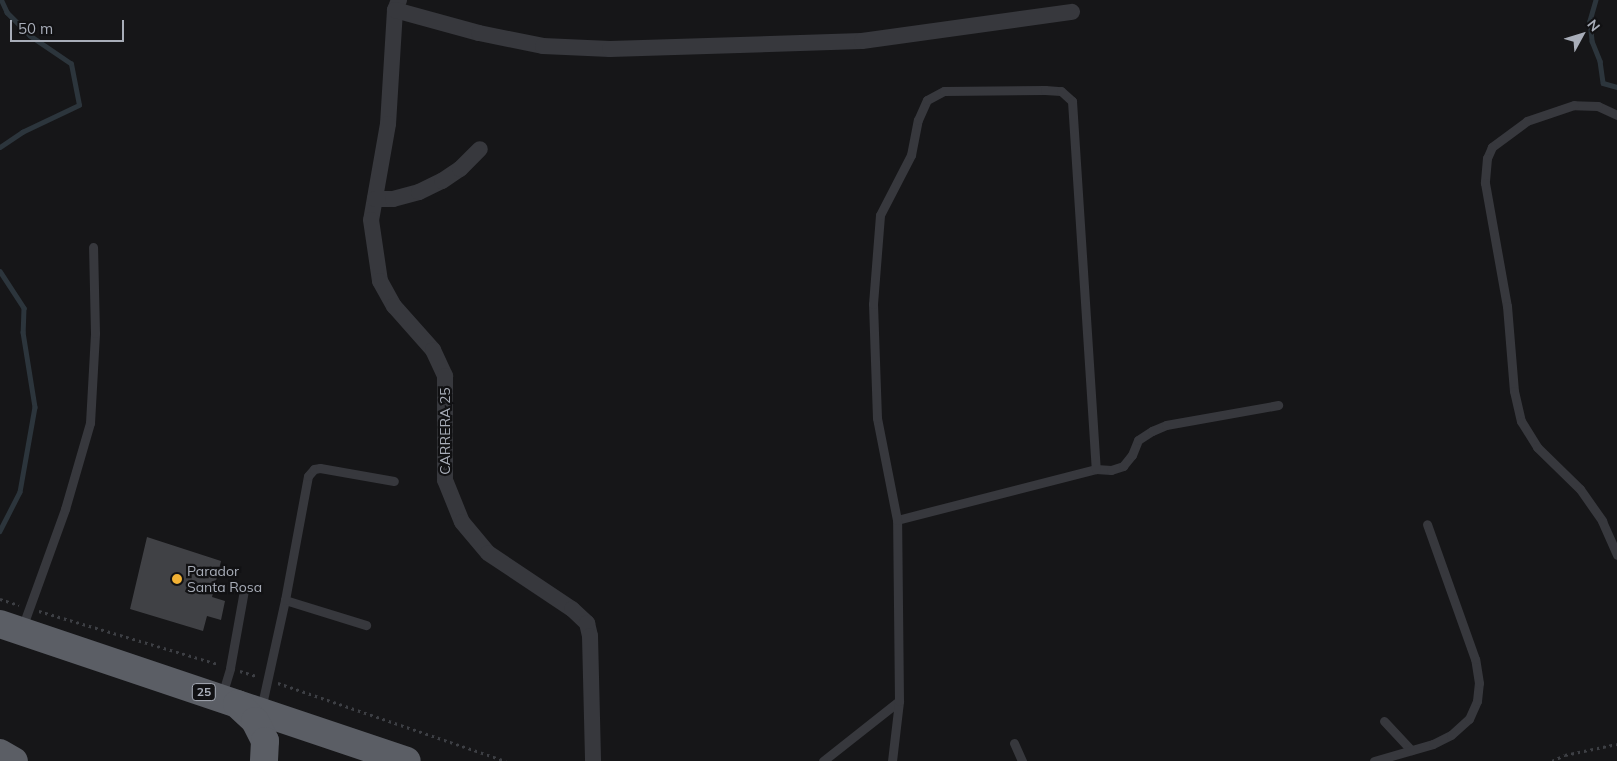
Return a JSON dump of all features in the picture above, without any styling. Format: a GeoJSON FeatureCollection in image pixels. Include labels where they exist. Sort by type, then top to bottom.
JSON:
{"type":"FeatureCollection","features":[{"type":"Feature","properties":{"kind":"highway","name":"25"},"geometry":{"type":"LineString","coordinates":[[17,621],[239,704],[395,757]]}},
{"type":"Feature","properties":{"kind":"highway"},"geometry":{"type":"LineString","coordinates":[[239,704],[255,721],[262,734],[264,761]]}},
{"type":"Feature","properties":{"kind":"highway"},"geometry":{"type":"LineString","coordinates":[[0,753],[14,761]]}},
{"type":"Feature","properties":{"kind":"highway"},"geometry":{"type":"LineString","coordinates":[[345,761],[354,756],[395,757]]}},
{"type":"Feature","properties":{"kind":"street"},"geometry":{"type":"LineString","coordinates":[[397,5],[478,33],[543,46],[610,50],[862,41],[1072,12]]}},
{"type":"Feature","properties":{"kind":"street","name":"CARRERA 25"},"geometry":{"type":"LineString","coordinates":[[397,5],[388,124],[371,220],[380,280],[394,306],[433,350],[445,376],[445,480],[462,522],[488,553],[572,608],[587,623],[590,636],[593,761]]}},
{"type":"Feature","properties":{"kind":"street"},"geometry":{"type":"LineString","coordinates":[[375,199],[394,199],[419,192],[442,181],[460,169],[480,149]]}},
{"type":"Feature","properties":{"kind":"lane"},"geometry":{"type":"LineString","coordinates":[[892,761],[899,700],[897,520],[877,418],[873,304],[880,215],[911,155],[918,120],[928,100],[944,91],[1045,90],[1061,92],[1072,101],[1096,469]]}},
{"type":"Feature","properties":{"kind":"lane"},"geometry":{"type":"LineString","coordinates":[[1617,115],[1598,106],[1574,105],[1527,121],[1492,147],[1487,158],[1485,182],[1508,306],[1514,391],[1522,421],[1537,447],[1580,489],[1602,521],[1617,555]]}},
{"type":"Feature","properties":{"kind":"lane"},"geometry":{"type":"LineString","coordinates":[[17,621],[64,509],[90,423],[95,332],[93,247]]}},
{"type":"Feature","properties":{"kind":"lane"},"geometry":{"type":"LineString","coordinates":[[897,520],[1096,469],[1111,470],[1123,466],[1132,456],[1138,440],[1152,430],[1166,425],[1278,406]]}},
{"type":"Feature","properties":{"kind":"lane"},"geometry":{"type":"LineString","coordinates":[[244,590],[230,668],[239,704],[267,679],[285,600],[308,476],[314,470],[320,468],[394,481]]}},
{"type":"Feature","properties":{"kind":"lane"},"geometry":{"type":"LineString","coordinates":[[1374,761],[1451,735],[1469,719],[1478,701],[1479,683],[1474,659],[1427,524]]}},
{"type":"Feature","properties":{"kind":"lane"},"geometry":{"type":"LineString","coordinates":[[285,600],[366,624]]}},
{"type":"Feature","properties":{"kind":"lane"},"geometry":{"type":"LineString","coordinates":[[823,761],[899,700]]}},
{"type":"Feature","properties":{"kind":"lane"},"geometry":{"type":"LineString","coordinates":[[1384,721],[1411,750]]}},
{"type":"Feature","properties":{"kind":"lane"},"geometry":{"type":"LineString","coordinates":[[1014,743],[1022,761]]}},
{"type":"Feature","properties":{"kind":"path","name":"25"},"geometry":{"type":"LineString","coordinates":[[0,599],[17,621],[230,668],[506,761]]}},
{"type":"Feature","properties":{"kind":"path"},"geometry":{"type":"LineString","coordinates":[[1552,761],[1565,755],[1617,744]]}},
{"type":"Feature","properties":{"kind":"building","name":"Parador Santa Rosa"},"geometry":{"type":"Polygon","coordinates":[[[147,537],[221,561],[212,597],[225,601],[221,620],[207,616],[203,631],[130,609],[147,537]]]}},
{"type":"Feature","properties":{"kind":"waterway"},"geometry":{"type":"LineString","coordinates":[[0,147],[22,132],[79,105],[71,64],[30,36],[7,13],[1,0]]}},
{"type":"Feature","properties":{"kind":"waterway"},"geometry":{"type":"LineString","coordinates":[[1596,0],[1590,21],[1592,41],[1600,61],[1603,83],[1617,87]]}},
{"type":"Feature","properties":{"kind":"waterway"},"geometry":{"type":"LineString","coordinates":[[0,271],[24,308],[23,332],[35,407],[20,492],[0,531]]}},
{"type":"Feature","properties":{"kind":"place","name":"Parador Santa Rosa"},"geometry":{"type":"Point","coordinates":[177,579]}}]}
